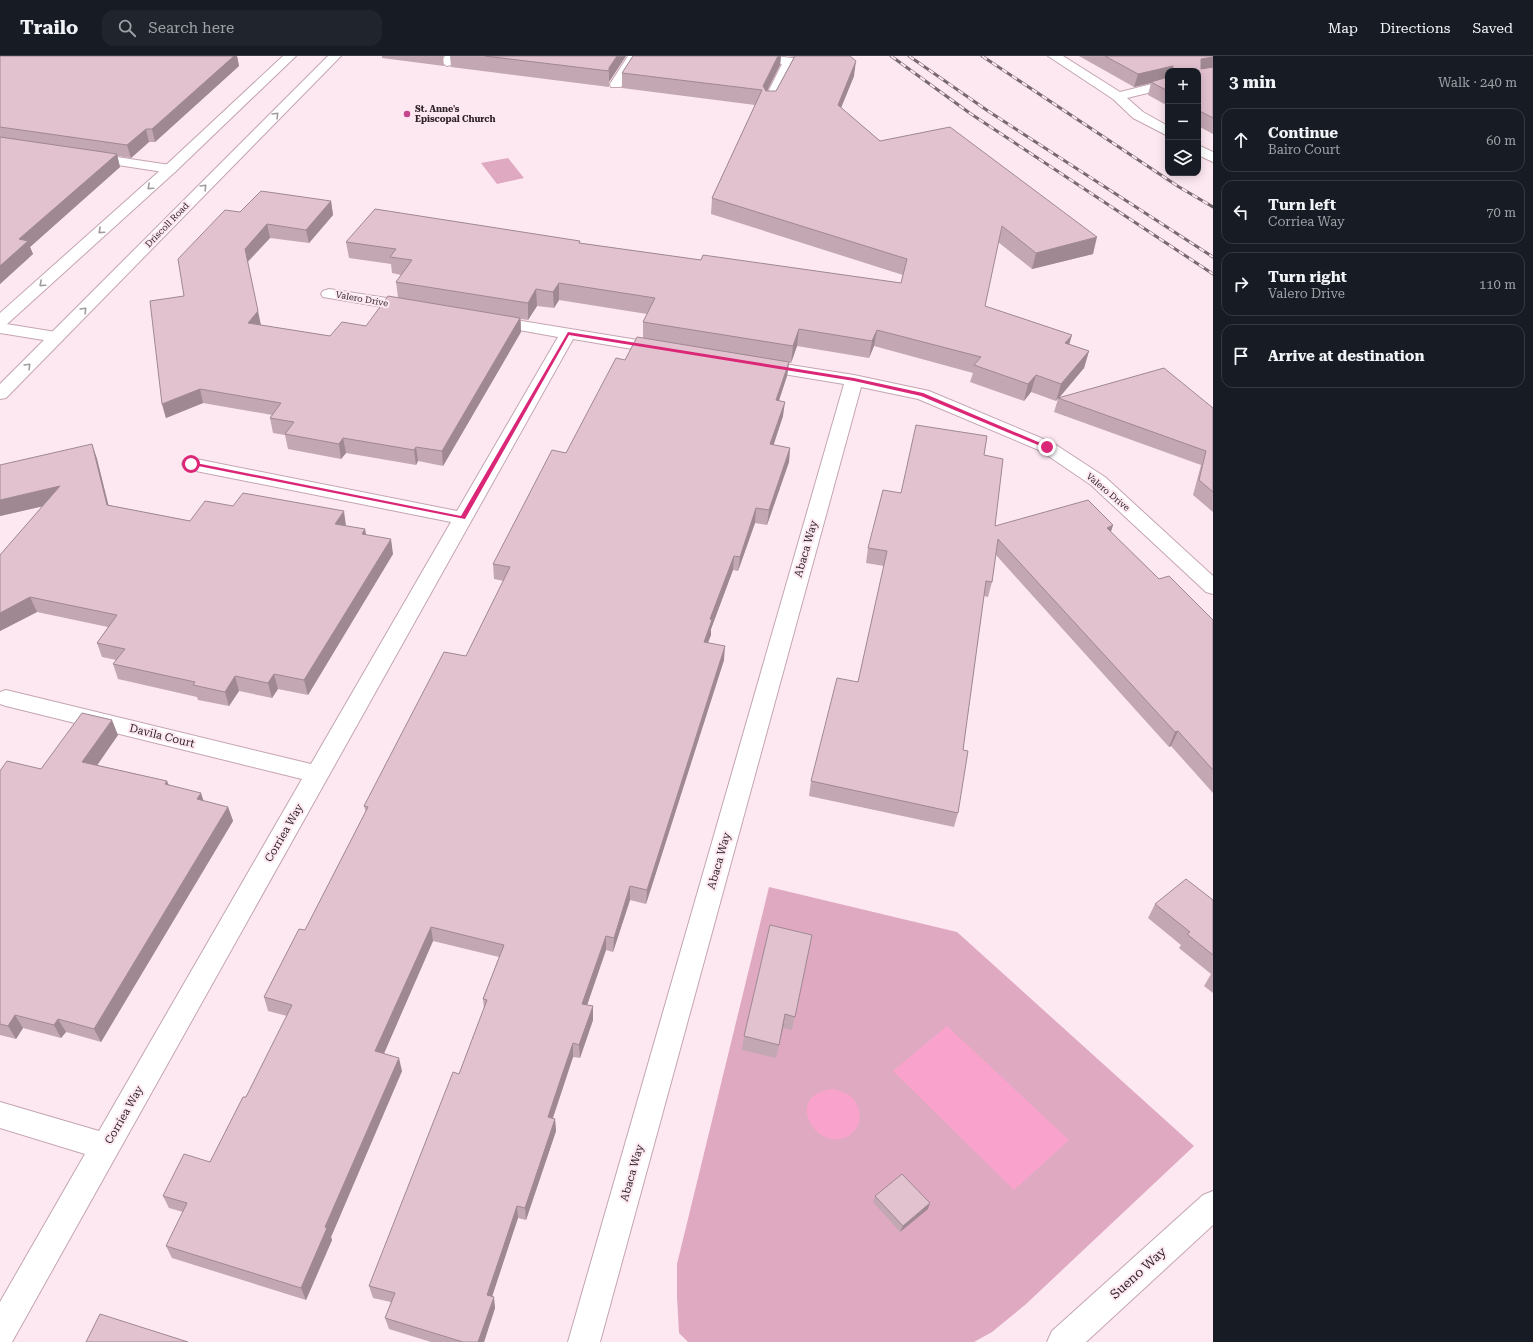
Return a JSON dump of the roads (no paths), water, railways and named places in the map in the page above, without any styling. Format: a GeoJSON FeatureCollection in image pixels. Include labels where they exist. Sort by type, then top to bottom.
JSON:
{"type":"FeatureCollection","features":[{"type":"Feature","properties":{"kind":"street"},"geometry":{"type":"LineString","coordinates":[[0,322],[170,169],[290,56]]}},
{"type":"Feature","properties":{"kind":"street","name":"Driscoll Road"},"geometry":{"type":"LineString","coordinates":[[0,394],[335,56]]}},
{"type":"Feature","properties":{"kind":"street"},"geometry":{"type":"LineString","coordinates":[[616,84],[634,56]]}},
{"type":"Feature","properties":{"kind":"street"},"geometry":{"type":"LineString","coordinates":[[740,56],[821,66]]}},
{"type":"Feature","properties":{"kind":"street"},"geometry":{"type":"LineString","coordinates":[[1054,56],[1118,96],[1138,115],[1165,130]]}},
{"type":"Feature","properties":{"kind":"street"},"geometry":{"type":"LineString","coordinates":[[770,102],[790,62]]}},
{"type":"Feature","properties":{"kind":"street"},"geometry":{"type":"LineString","coordinates":[[1118,96],[1165,85]]}},
{"type":"Feature","properties":{"kind":"street"},"geometry":{"type":"LineString","coordinates":[[77,156],[170,169]]}},
{"type":"Feature","properties":{"kind":"street","name":"Valero Drive"},"geometry":{"type":"LineString","coordinates":[[329,294],[429,310]]}},
{"type":"Feature","properties":{"kind":"street"},"geometry":{"type":"LineString","coordinates":[[475,318],[676,351]]}},
{"type":"Feature","properties":{"kind":"street"},"geometry":{"type":"LineString","coordinates":[[0,328],[56,337]]}},
{"type":"Feature","properties":{"kind":"street","name":"Corriea Way"},"geometry":{"type":"LineString","coordinates":[[0,1332],[568,334]]}},
{"type":"Feature","properties":{"kind":"street","name":"Valero Drive"},"geometry":{"type":"LineString","coordinates":[[745,362],[854,380],[923,395],[1047,447],[1098,481],[1213,587]]}},
{"type":"Feature","properties":{"kind":"street","name":"Abaca Way"},"geometry":{"type":"LineString","coordinates":[[584,1342],[854,380]]}},
{"type":"Feature","properties":{"kind":"street"},"geometry":{"type":"LineString","coordinates":[[191,464],[463,518]]}},
{"type":"Feature","properties":{"kind":"street","name":"Davila Court"},"geometry":{"type":"LineString","coordinates":[[6,698],[317,774]]}},
{"type":"Feature","properties":{"kind":"street"},"geometry":{"type":"LineString","coordinates":[[0,1115],[105,1147]]}},
{"type":"Feature","properties":{"kind":"street","name":"Sueno Way"},"geometry":{"type":"LineString","coordinates":[[1062,1342],[1213,1205]]}},
{"type":"Feature","properties":{"kind":"railway"},"geometry":{"type":"LineString","coordinates":[[891,56],[971,114],[1213,274]]}},
{"type":"Feature","properties":{"kind":"railway"},"geometry":{"type":"LineString","coordinates":[[909,56],[988,111],[1213,257]]}},
{"type":"Feature","properties":{"kind":"railway"},"geometry":{"type":"LineString","coordinates":[[982,56],[1179,187],[1213,207]]}},
{"type":"Feature","properties":{"kind":"place","name":"St. Anne's Episcopal Church"},"geometry":{"type":"Point","coordinates":[407,114]}}]}
